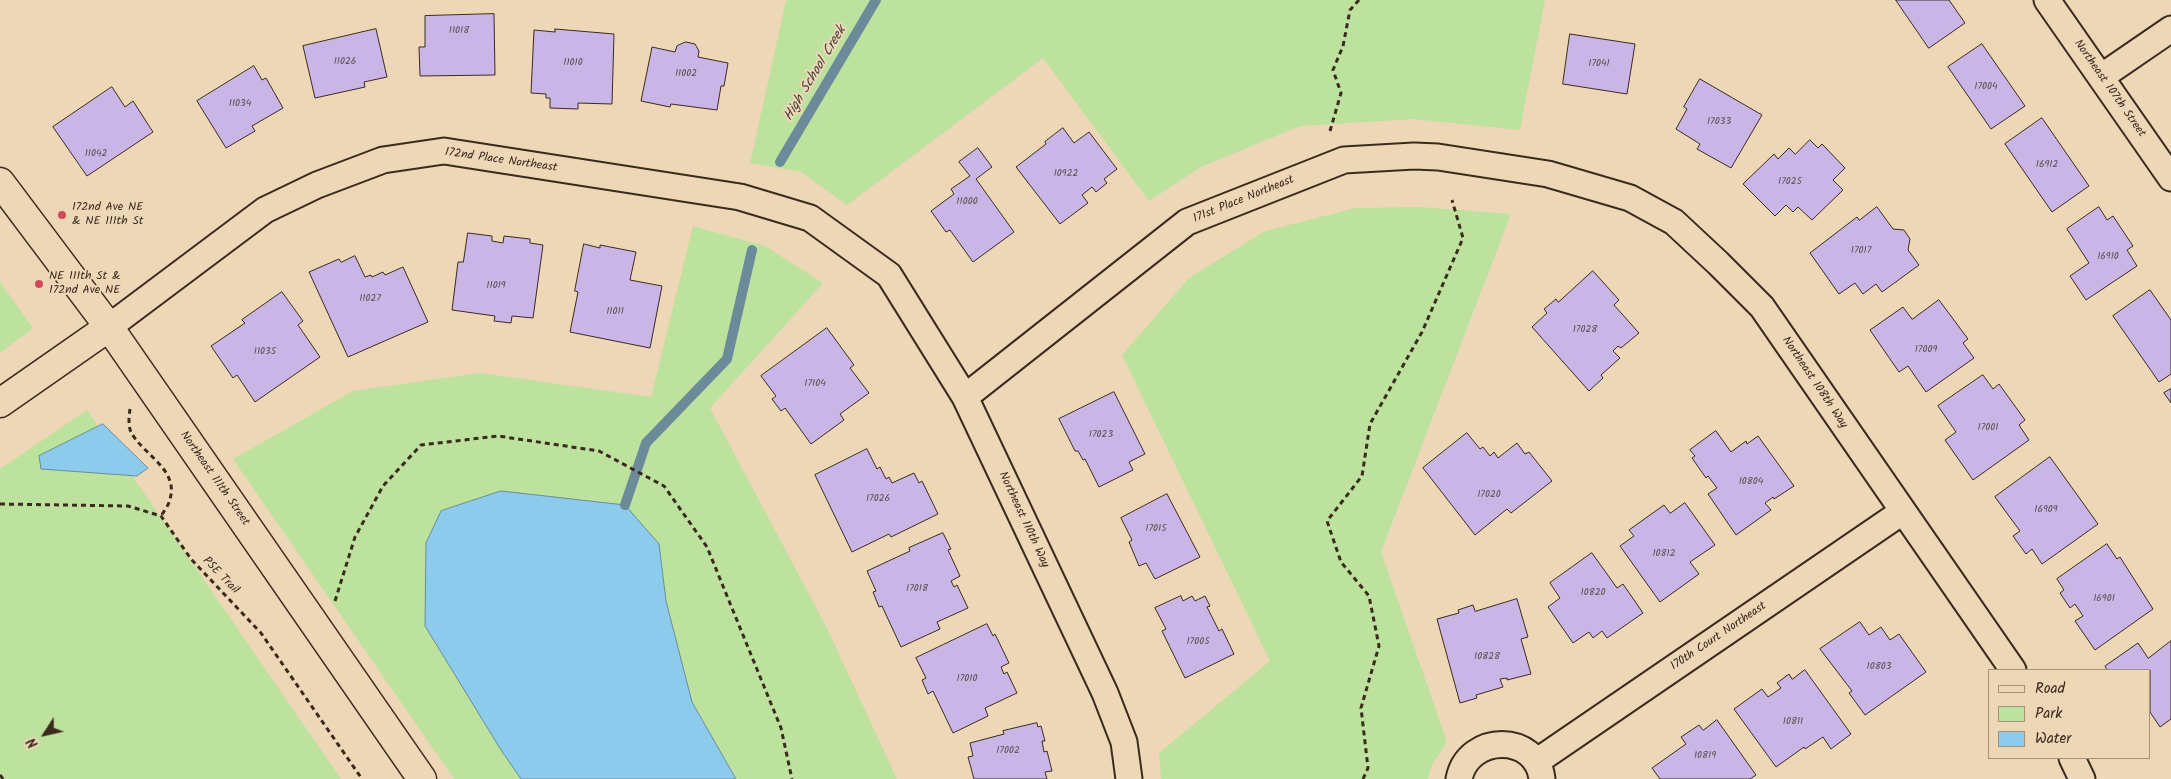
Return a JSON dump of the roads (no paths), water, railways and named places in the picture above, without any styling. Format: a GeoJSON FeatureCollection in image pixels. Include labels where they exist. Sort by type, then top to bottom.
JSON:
{"type":"FeatureCollection","features":[{"type":"Feature","properties":{"kind":"street","name":"Northeast 107th Street"},"geometry":{"type":"LineString","coordinates":[[2047,0],[2171,178]]}},
{"type":"Feature","properties":{"kind":"street"},"geometry":{"type":"LineString","coordinates":[[2101,77],[2171,30]]}},
{"type":"Feature","properties":{"kind":"street","name":"172nd Place Northeast"},"geometry":{"type":"LineString","coordinates":[[109,327],[265,210],[317,185],[383,160],[444,151],[740,197],[810,218],[889,275]]}},
{"type":"Feature","properties":{"kind":"street","name":"171st Place Northeast"},"geometry":{"type":"LineString","coordinates":[[965,396],[1187,222],[1344,160],[1414,156],[1438,157],[1548,174]]}},
{"type":"Feature","properties":{"kind":"street","name":"Northeast 108th Way"},"geometry":{"type":"LineString","coordinates":[[1548,174],[1630,198],[1674,222],[1762,307],[2012,669]]}},
{"type":"Feature","properties":{"kind":"street","name":"Northeast 111th Street"},"geometry":{"type":"LineString","coordinates":[[0,182],[109,327],[422,779]]}},
{"type":"Feature","properties":{"kind":"street","name":"Northeast 110th Way"},"geometry":{"type":"LineString","coordinates":[[889,275],[965,396],[1105,693],[1124,742],[1130,779]]}},
{"type":"Feature","properties":{"kind":"street"},"geometry":{"type":"LineString","coordinates":[[0,403],[109,327]]}},
{"type":"Feature","properties":{"kind":"street","name":"170th Court Northeast"},"geometry":{"type":"LineString","coordinates":[[1459,779],[1467,760],[1476,751],[1489,745],[1515,746],[1527,752],[1539,771],[1902,512]]}},
{"type":"Feature","properties":{"kind":"street"},"geometry":{"type":"LineString","coordinates":[[2072,759],[2082,779]]}},
{"type":"Feature","properties":{"kind":"water"},"geometry":{"type":"Polygon","coordinates":[[[103,424],[148,468],[137,476],[41,469],[39,456],[103,424]]]}},
{"type":"Feature","properties":{"kind":"water"},"geometry":{"type":"Polygon","coordinates":[[[501,491],[625,505],[659,544],[666,601],[692,702],[736,779],[521,779],[501,750],[425,626],[426,543],[441,511],[501,491]]]}},
{"type":"Feature","properties":{"kind":"waterway","name":"High School Creek"},"geometry":{"type":"LineString","coordinates":[[780,162],[876,0]]}},
{"type":"Feature","properties":{"kind":"waterway","name":"High School Creek"},"geometry":{"type":"LineString","coordinates":[[625,505],[646,443],[727,359],[752,250]]}},
{"type":"Feature","properties":{"kind":"place","name":"172nd Ave NE & NE 111th St"},"geometry":{"type":"Point","coordinates":[62,215]}},
{"type":"Feature","properties":{"kind":"place","name":"NE 111th St & 172nd Ave NE"},"geometry":{"type":"Point","coordinates":[39,284]}}]}
